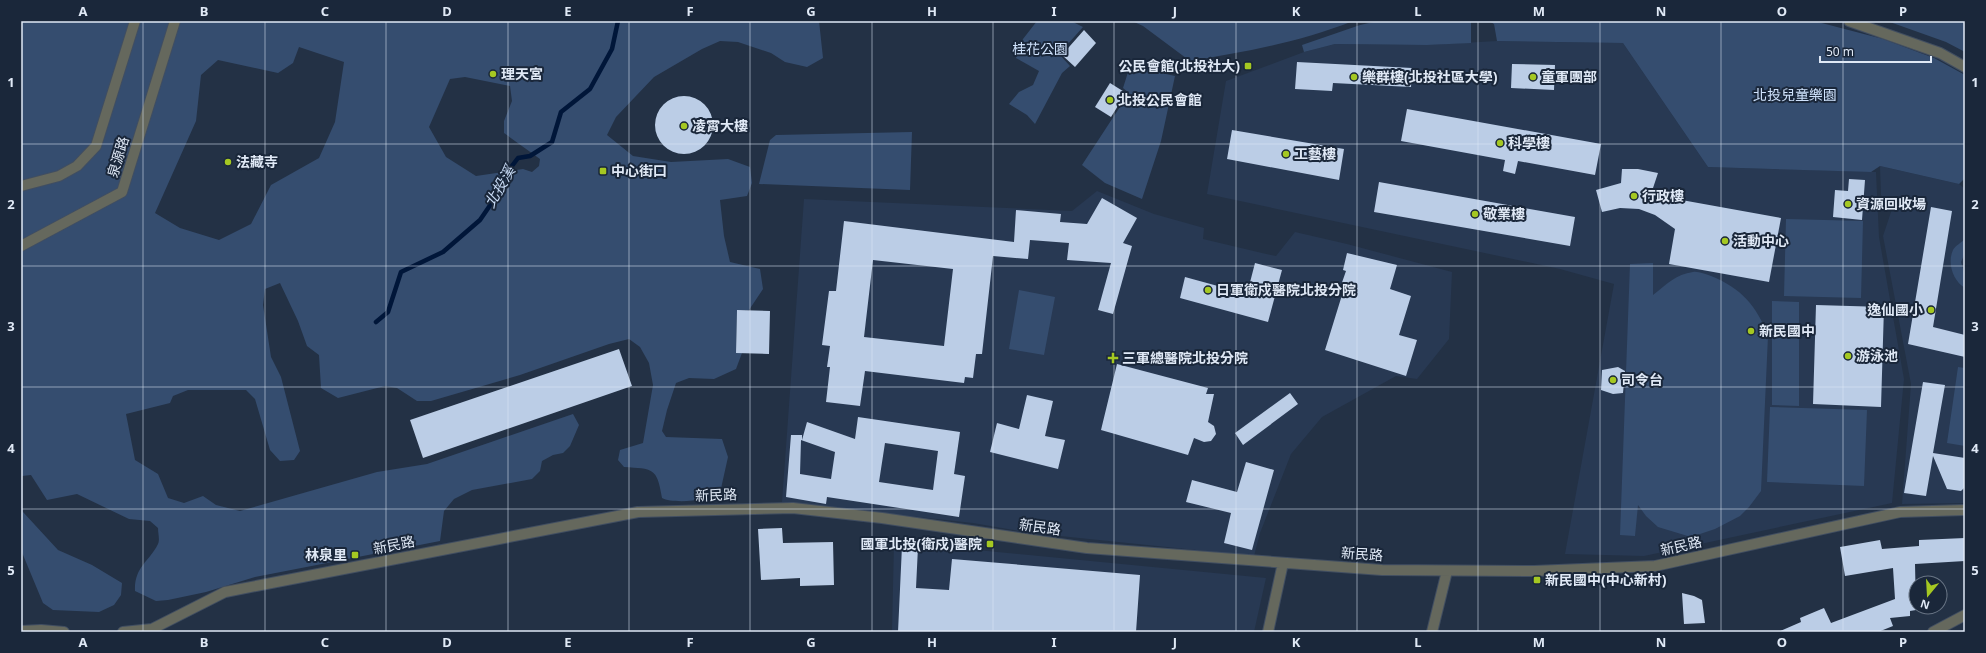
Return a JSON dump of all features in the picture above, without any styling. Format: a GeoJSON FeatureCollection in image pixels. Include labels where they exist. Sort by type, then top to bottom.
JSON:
{"type":"FeatureCollection","features":[{"type":"Feature","properties":{"kind":"street","name":"泉源路"},"geometry":{"type":"LineString","coordinates":[[21,186],[59,176],[77,166],[96,146],[135,21]]}},
{"type":"Feature","properties":{"kind":"street","name":"泉源路"},"geometry":{"type":"LineString","coordinates":[[21,246],[122,192],[175,21]]}},
{"type":"Feature","properties":{"kind":"street"},"geometry":{"type":"LineString","coordinates":[[1849,21],[1940,53],[1965,67]]}},
{"type":"Feature","properties":{"kind":"street","name":"新民路"},"geometry":{"type":"LineString","coordinates":[[123,632],[152,629],[225,592],[638,512],[793,508],[882,518],[1087,548],[1382,570],[1548,571],[1656,566],[1900,512],[1965,510]]}},
{"type":"Feature","properties":{"kind":"street"},"geometry":{"type":"LineString","coordinates":[[1268,632],[1283,563]]}},
{"type":"Feature","properties":{"kind":"street"},"geometry":{"type":"LineString","coordinates":[[1432,632],[1447,571]]}},
{"type":"Feature","properties":{"kind":"street"},"geometry":{"type":"LineString","coordinates":[[1933,632],[1965,615]]}},
{"type":"Feature","properties":{"kind":"street"},"geometry":{"type":"LineString","coordinates":[[21,631],[40,630],[64,632]]}},
{"type":"Feature","properties":{"kind":"shaded area","name":"新民國中"},"geometry":{"type":"Polygon","coordinates":[[[1497,41],[1623,43],[1708,167],[1876,172],[1879,237],[1904,379],[1892,503],[1644,556],[1565,554],[1614,284],[1560,269],[1207,194],[1226,81],[1304,52],[1335,44],[1427,45],[1497,41]]]}},
{"type":"Feature","properties":{"kind":"shaded area","name":"逸仙國小"},"geometry":{"type":"Polygon","coordinates":[[[1880,166],[1959,184],[1965,189],[1965,503],[1902,504],[1911,384],[1883,236],[1892,209],[1881,195],[1880,166]]]}},
{"type":"Feature","properties":{"kind":"shaded area","name":"三軍總醫院北投分院"},"geometry":{"type":"Polygon","coordinates":[[[1097,191],[1154,214],[1204,228],[1203,239],[1262,253],[1276,256],[1295,232],[1347,244],[1452,272],[1449,339],[1417,379],[1396,376],[1322,417],[1291,454],[1260,533],[1254,556],[1031,533],[973,523],[782,502],[804,199],[1072,211],[1097,191]]]}},
{"type":"Feature","properties":{"kind":"shaded area"},"geometry":{"type":"Polygon","coordinates":[[[894,542],[1266,578],[1254,632],[892,632],[894,542]]]}},
{"type":"Feature","properties":{"kind":"green space"},"geometry":{"type":"Polygon","coordinates":[[[21,21],[819,21],[823,58],[807,67],[785,62],[771,53],[738,42],[720,41],[702,49],[654,77],[616,117],[607,135],[633,156],[671,162],[728,159],[750,167],[752,183],[747,196],[720,200],[724,236],[730,262],[760,269],[763,289],[749,310],[737,310],[736,353],[742,353],[736,369],[714,379],[689,378],[676,383],[662,431],[666,437],[722,439],[728,457],[720,493],[715,496],[691,501],[667,500],[662,498],[658,480],[652,472],[641,468],[624,467],[618,460],[620,450],[643,443],[653,385],[649,363],[640,347],[629,339],[609,344],[520,375],[431,401],[417,401],[397,388],[385,386],[338,398],[321,388],[319,355],[307,346],[298,321],[280,283],[265,289],[263,305],[271,357],[281,377],[300,451],[294,460],[280,461],[270,450],[255,399],[246,390],[188,390],[173,396],[170,403],[126,414],[135,460],[158,474],[168,498],[184,503],[203,496],[216,505],[240,511],[377,472],[427,464],[573,414],[579,425],[570,446],[563,453],[553,455],[542,461],[540,471],[532,479],[472,490],[454,499],[444,511],[440,541],[255,577],[206,592],[156,601],[135,591],[135,583],[139,570],[159,542],[158,528],[150,521],[129,519],[77,494],[47,500],[31,475],[22,476],[21,480],[21,21]],[[299,47],[293,63],[278,73],[218,60],[201,75],[196,121],[155,213],[180,228],[219,240],[251,224],[271,185],[319,158],[335,122],[344,62],[299,47]],[[465,77],[450,79],[429,127],[446,157],[476,176],[523,169],[532,172],[539,166],[540,159],[504,133],[504,121],[512,101],[510,86],[465,77]]]}},
{"type":"Feature","properties":{"kind":"green space","name":"桂花公園"},"geometry":{"type":"Polygon","coordinates":[[[1037,21],[1071,21],[1083,27],[1059,54],[1070,66],[1062,73],[1035,124],[1027,115],[1009,104],[1019,92],[1033,85],[1039,71],[1016,58],[1023,39],[1037,21]]]}},
{"type":"Feature","properties":{"kind":"green space"},"geometry":{"type":"Polygon","coordinates":[[[1132,21],[1353,21],[1293,41],[1190,61],[1143,26],[1132,21]]]}},
{"type":"Feature","properties":{"kind":"green space"},"geometry":{"type":"Polygon","coordinates":[[[1378,21],[1471,21],[1471,43],[1427,45],[1335,44],[1304,52],[1302,45],[1360,25],[1378,21]]]}},
{"type":"Feature","properties":{"kind":"green space","name":"北投兒童樂園"},"geometry":{"type":"Polygon","coordinates":[[[1489,21],[1814,21],[1883,39],[1934,58],[1965,75],[1965,178],[1959,184],[1880,166],[1871,172],[1708,167],[1623,43],[1497,41],[1494,24],[1489,21]]]}},
{"type":"Feature","properties":{"kind":"green space"},"geometry":{"type":"Polygon","coordinates":[[[1887,21],[1965,21],[1965,52],[1946,42],[1887,21]]]}},
{"type":"Feature","properties":{"kind":"green space"},"geometry":{"type":"Polygon","coordinates":[[[1130,66],[1175,76],[1161,141],[1142,199],[1105,183],[1082,165],[1129,93],[1123,88],[1130,66]]]}},
{"type":"Feature","properties":{"kind":"green space"},"geometry":{"type":"Polygon","coordinates":[[[912,132],[910,190],[759,184],[770,140],[776,135],[912,132]]]}},
{"type":"Feature","properties":{"kind":"green space"},"geometry":{"type":"Polygon","coordinates":[[[1786,219],[1863,221],[1861,298],[1784,296],[1786,219]]]}},
{"type":"Feature","properties":{"kind":"green space"},"geometry":{"type":"Polygon","coordinates":[[[1965,239],[1965,253],[1961,262],[1965,276],[1965,288],[1954,276],[1951,266],[1951,255],[1953,250],[1965,239]]]}},
{"type":"Feature","properties":{"kind":"green space"},"geometry":{"type":"Polygon","coordinates":[[[1653,263],[1653,295],[1672,280],[1687,273],[1697,272],[1711,276],[1731,286],[1747,299],[1759,316],[1768,336],[1761,491],[1740,516],[1715,529],[1691,537],[1658,527],[1646,516],[1638,505],[1635,536],[1620,535],[1630,264],[1653,263]]]}},
{"type":"Feature","properties":{"kind":"green space"},"geometry":{"type":"Polygon","coordinates":[[[1019,290],[1055,297],[1044,355],[1009,349],[1019,290]]]}},
{"type":"Feature","properties":{"kind":"green space"},"geometry":{"type":"Polygon","coordinates":[[[1772,301],[1799,302],[1799,406],[1772,405],[1772,301]]]}},
{"type":"Feature","properties":{"kind":"green space"},"geometry":{"type":"Polygon","coordinates":[[[1958,367],[1965,368],[1965,446],[1947,443],[1958,367]]]}},
{"type":"Feature","properties":{"kind":"green space"},"geometry":{"type":"Polygon","coordinates":[[[1770,407],[1867,410],[1864,486],[1767,482],[1770,407]]]}},
{"type":"Feature","properties":{"kind":"green space"},"geometry":{"type":"Polygon","coordinates":[[[21,506],[23,512],[58,550],[92,565],[122,583],[121,595],[114,605],[99,612],[53,610],[43,603],[21,550],[21,506]]]}},
{"type":"Feature","properties":{"kind":"building"},"geometry":{"type":"Polygon","coordinates":[[[1084,30],[1096,43],[1075,67],[1062,55],[1084,30]]]}},
{"type":"Feature","properties":{"kind":"building","name":"樂群樓(北投社區大學)"},"geometry":{"type":"Polygon","coordinates":[[[1297,62],[1412,68],[1411,87],[1333,83],[1332,91],[1295,89],[1297,62]]]}},
{"type":"Feature","properties":{"kind":"building","name":"童軍團部"},"geometry":{"type":"Polygon","coordinates":[[[1512,64],[1555,65],[1554,90],[1511,88],[1512,64]]]}},
{"type":"Feature","properties":{"kind":"building","name":"北投公民會館"},"geometry":{"type":"Polygon","coordinates":[[[1110,83],[1126,93],[1111,117],[1095,107],[1110,83]]]}},
{"type":"Feature","properties":{"kind":"building","name":"凌霄大樓"},"geometry":{"type":"Polygon","coordinates":[[[684,96],[700,101],[708,109],[713,125],[708,141],[700,149],[684,154],[668,149],[660,141],[655,125],[660,109],[668,101],[684,96]]]}},
{"type":"Feature","properties":{"kind":"building","name":"科學樓"},"geometry":{"type":"Polygon","coordinates":[[[1407,109],[1601,144],[1595,175],[1518,161],[1515,174],[1503,171],[1505,160],[1401,141],[1407,109]]]}},
{"type":"Feature","properties":{"kind":"building","name":"工藝樓"},"geometry":{"type":"Polygon","coordinates":[[[1232,130],[1344,149],[1339,180],[1227,159],[1232,130]]]}},
{"type":"Feature","properties":{"kind":"building","name":"活動中心"},"geometry":{"type":"Polygon","coordinates":[[[1622,169],[1638,169],[1658,173],[1653,188],[1676,199],[1781,218],[1769,282],[1669,264],[1675,229],[1655,215],[1639,209],[1620,208],[1602,212],[1596,190],[1621,183],[1622,169]]]}},
{"type":"Feature","properties":{"kind":"building","name":"資源回收場"},"geometry":{"type":"Polygon","coordinates":[[[1849,179],[1865,180],[1862,220],[1833,217],[1835,190],[1848,191],[1849,179]]]}},
{"type":"Feature","properties":{"kind":"building","name":"敬業樓"},"geometry":{"type":"Polygon","coordinates":[[[1379,182],[1575,217],[1570,246],[1374,212],[1379,182]]]}},
{"type":"Feature","properties":{"kind":"building"},"geometry":{"type":"Polygon","coordinates":[[[1102,198],[1137,218],[1123,243],[1132,246],[1113,314],[1098,310],[1111,263],[1067,260],[1069,243],[1030,240],[1028,259],[993,256],[982,354],[976,354],[973,378],[965,377],[964,383],[865,371],[860,406],[826,402],[830,367],[827,367],[830,346],[822,345],[829,291],[836,291],[844,221],[1014,242],[1016,210],[1061,214],[1060,222],[1087,224],[1102,198]],[[873,260],[864,337],[944,346],[953,269],[873,260]]]}},
{"type":"Feature","properties":{"kind":"building"},"geometry":{"type":"Polygon","coordinates":[[[1931,207],[1952,211],[1933,327],[1965,335],[1965,357],[1908,344],[1931,207]]]}},
{"type":"Feature","properties":{"kind":"building"},"geometry":{"type":"Polygon","coordinates":[[[1347,253],[1397,265],[1390,289],[1411,296],[1399,335],[1417,340],[1406,376],[1325,350],[1342,295],[1338,294],[1346,271],[1343,270],[1347,253]]]}},
{"type":"Feature","properties":{"kind":"building","name":"日軍衛戍醫院北投分院"},"geometry":{"type":"Polygon","coordinates":[[[1255,263],[1282,270],[1268,322],[1180,298],[1185,277],[1247,294],[1255,263]]]}},
{"type":"Feature","properties":{"kind":"building","name":"游泳池"},"geometry":{"type":"Polygon","coordinates":[[[1816,305],[1884,307],[1881,407],[1813,404],[1816,305]]]}},
{"type":"Feature","properties":{"kind":"building"},"geometry":{"type":"Polygon","coordinates":[[[737,310],[770,311],[769,354],[736,353],[737,310]]]}},
{"type":"Feature","properties":{"kind":"building"},"geometry":{"type":"Polygon","coordinates":[[[619,349],[632,386],[423,458],[410,420],[619,349]]]}},
{"type":"Feature","properties":{"kind":"building"},"geometry":{"type":"Polygon","coordinates":[[[1117,364],[1208,388],[1206,394],[1214,394],[1208,422],[1214,426],[1216,434],[1211,441],[1204,442],[1194,438],[1188,455],[1101,430],[1117,364]]]}},
{"type":"Feature","properties":{"kind":"building","name":"司令台"},"geometry":{"type":"Polygon","coordinates":[[[1618,367],[1625,371],[1623,393],[1613,394],[1601,390],[1602,370],[1618,367]]]}},
{"type":"Feature","properties":{"kind":"building"},"geometry":{"type":"Polygon","coordinates":[[[1923,382],[1945,385],[1933,453],[1965,458],[1965,487],[1961,491],[1947,489],[1933,456],[1926,496],[1904,493],[1923,382]]]}},
{"type":"Feature","properties":{"kind":"building"},"geometry":{"type":"Polygon","coordinates":[[[1290,393],[1298,404],[1243,445],[1235,433],[1290,393]]]}},
{"type":"Feature","properties":{"kind":"building"},"geometry":{"type":"Polygon","coordinates":[[[1027,395],[1053,401],[1045,436],[1065,440],[1058,469],[990,452],[997,423],[1019,429],[1027,395]]]}},
{"type":"Feature","properties":{"kind":"building"},"geometry":{"type":"Polygon","coordinates":[[[858,417],[960,432],[954,474],[965,476],[959,517],[827,497],[826,504],[786,497],[791,435],[802,435],[802,440],[807,422],[855,439],[858,417]],[[801,440],[800,474],[831,479],[835,452],[801,440]],[[885,443],[879,482],[933,490],[938,451],[885,443]]]}},
{"type":"Feature","properties":{"kind":"building"},"geometry":{"type":"Polygon","coordinates":[[[1246,462],[1274,470],[1252,550],[1224,543],[1231,513],[1186,502],[1192,480],[1237,492],[1246,462]]]}},
{"type":"Feature","properties":{"kind":"building"},"geometry":{"type":"Polygon","coordinates":[[[782,528],[783,543],[833,542],[834,585],[800,586],[800,578],[761,580],[758,529],[782,528]]]}},
{"type":"Feature","properties":{"kind":"building"},"geometry":{"type":"Polygon","coordinates":[[[1965,538],[1965,561],[1915,564],[1915,575],[1908,575],[1908,615],[1910,616],[1890,618],[1893,626],[1878,632],[1778,632],[1801,622],[1800,618],[1824,608],[1831,623],[1895,599],[1893,568],[1845,576],[1840,547],[1880,540],[1882,549],[1919,546],[1919,540],[1965,538]]]}},
{"type":"Feature","properties":{"kind":"building"},"geometry":{"type":"Polygon","coordinates":[[[902,546],[918,547],[916,588],[949,590],[952,559],[1140,575],[1136,632],[898,632],[902,546]]]}},
{"type":"Feature","properties":{"kind":"building"},"geometry":{"type":"Polygon","coordinates":[[[1682,593],[1702,600],[1705,623],[1684,624],[1682,593]]]}},
{"type":"Feature","properties":{"kind":"waterway","name":"北投溪"},"geometry":{"type":"LineString","coordinates":[[376,322],[388,312],[401,272],[443,252],[480,220],[493,201],[497,186],[518,158],[530,156],[552,142],[561,112],[590,89],[612,49],[618,21]]}},
{"type":"Feature","properties":{"kind":"place","name":"公民會館(北投社大)"},"geometry":{"type":"Point","coordinates":[1248,66]}},
{"type":"Feature","properties":{"kind":"place","name":"理天宮"},"geometry":{"type":"Point","coordinates":[493,74]}},
{"type":"Feature","properties":{"kind":"place","name":"樂群樓(北投社區大學)"},"geometry":{"type":"Point","coordinates":[1354,77]}},
{"type":"Feature","properties":{"kind":"place","name":"童軍團部"},"geometry":{"type":"Point","coordinates":[1533,77]}},
{"type":"Feature","properties":{"kind":"place","name":"北投公民會館"},"geometry":{"type":"Point","coordinates":[1110,100]}},
{"type":"Feature","properties":{"kind":"place","name":"凌霄大樓"},"geometry":{"type":"Point","coordinates":[684,126]}},
{"type":"Feature","properties":{"kind":"place","name":"科學樓"},"geometry":{"type":"Point","coordinates":[1500,143]}},
{"type":"Feature","properties":{"kind":"place","name":"工藝樓"},"geometry":{"type":"Point","coordinates":[1286,154]}},
{"type":"Feature","properties":{"kind":"place","name":"法藏寺"},"geometry":{"type":"Point","coordinates":[228,162]}},
{"type":"Feature","properties":{"kind":"place","name":"中心街口"},"geometry":{"type":"Point","coordinates":[603,171]}},
{"type":"Feature","properties":{"kind":"place","name":"行政樓"},"geometry":{"type":"Point","coordinates":[1634,196]}},
{"type":"Feature","properties":{"kind":"place","name":"資源回收場"},"geometry":{"type":"Point","coordinates":[1848,204]}},
{"type":"Feature","properties":{"kind":"place","name":"敬業樓"},"geometry":{"type":"Point","coordinates":[1475,214]}},
{"type":"Feature","properties":{"kind":"place","name":"活動中心"},"geometry":{"type":"Point","coordinates":[1725,241]}},
{"type":"Feature","properties":{"kind":"place","name":"日軍衛戍醫院北投分院"},"geometry":{"type":"Point","coordinates":[1208,290]}},
{"type":"Feature","properties":{"kind":"place","name":"逸仙國小"},"geometry":{"type":"Point","coordinates":[1931,310]}},
{"type":"Feature","properties":{"kind":"place","name":"新民國中"},"geometry":{"type":"Point","coordinates":[1751,331]}},
{"type":"Feature","properties":{"kind":"place","name":"游泳池"},"geometry":{"type":"Point","coordinates":[1848,356]}},
{"type":"Feature","properties":{"kind":"place","name":"三軍總醫院北投分院"},"geometry":{"type":"Point","coordinates":[1113,358]}},
{"type":"Feature","properties":{"kind":"place","name":"司令台"},"geometry":{"type":"Point","coordinates":[1613,380]}},
{"type":"Feature","properties":{"kind":"place","name":"國軍北投(衛戍)醫院"},"geometry":{"type":"Point","coordinates":[990,544]}},
{"type":"Feature","properties":{"kind":"place","name":"林泉里"},"geometry":{"type":"Point","coordinates":[355,555]}},
{"type":"Feature","properties":{"kind":"place","name":"新民國中(中心新村)"},"geometry":{"type":"Point","coordinates":[1537,580]}}]}
